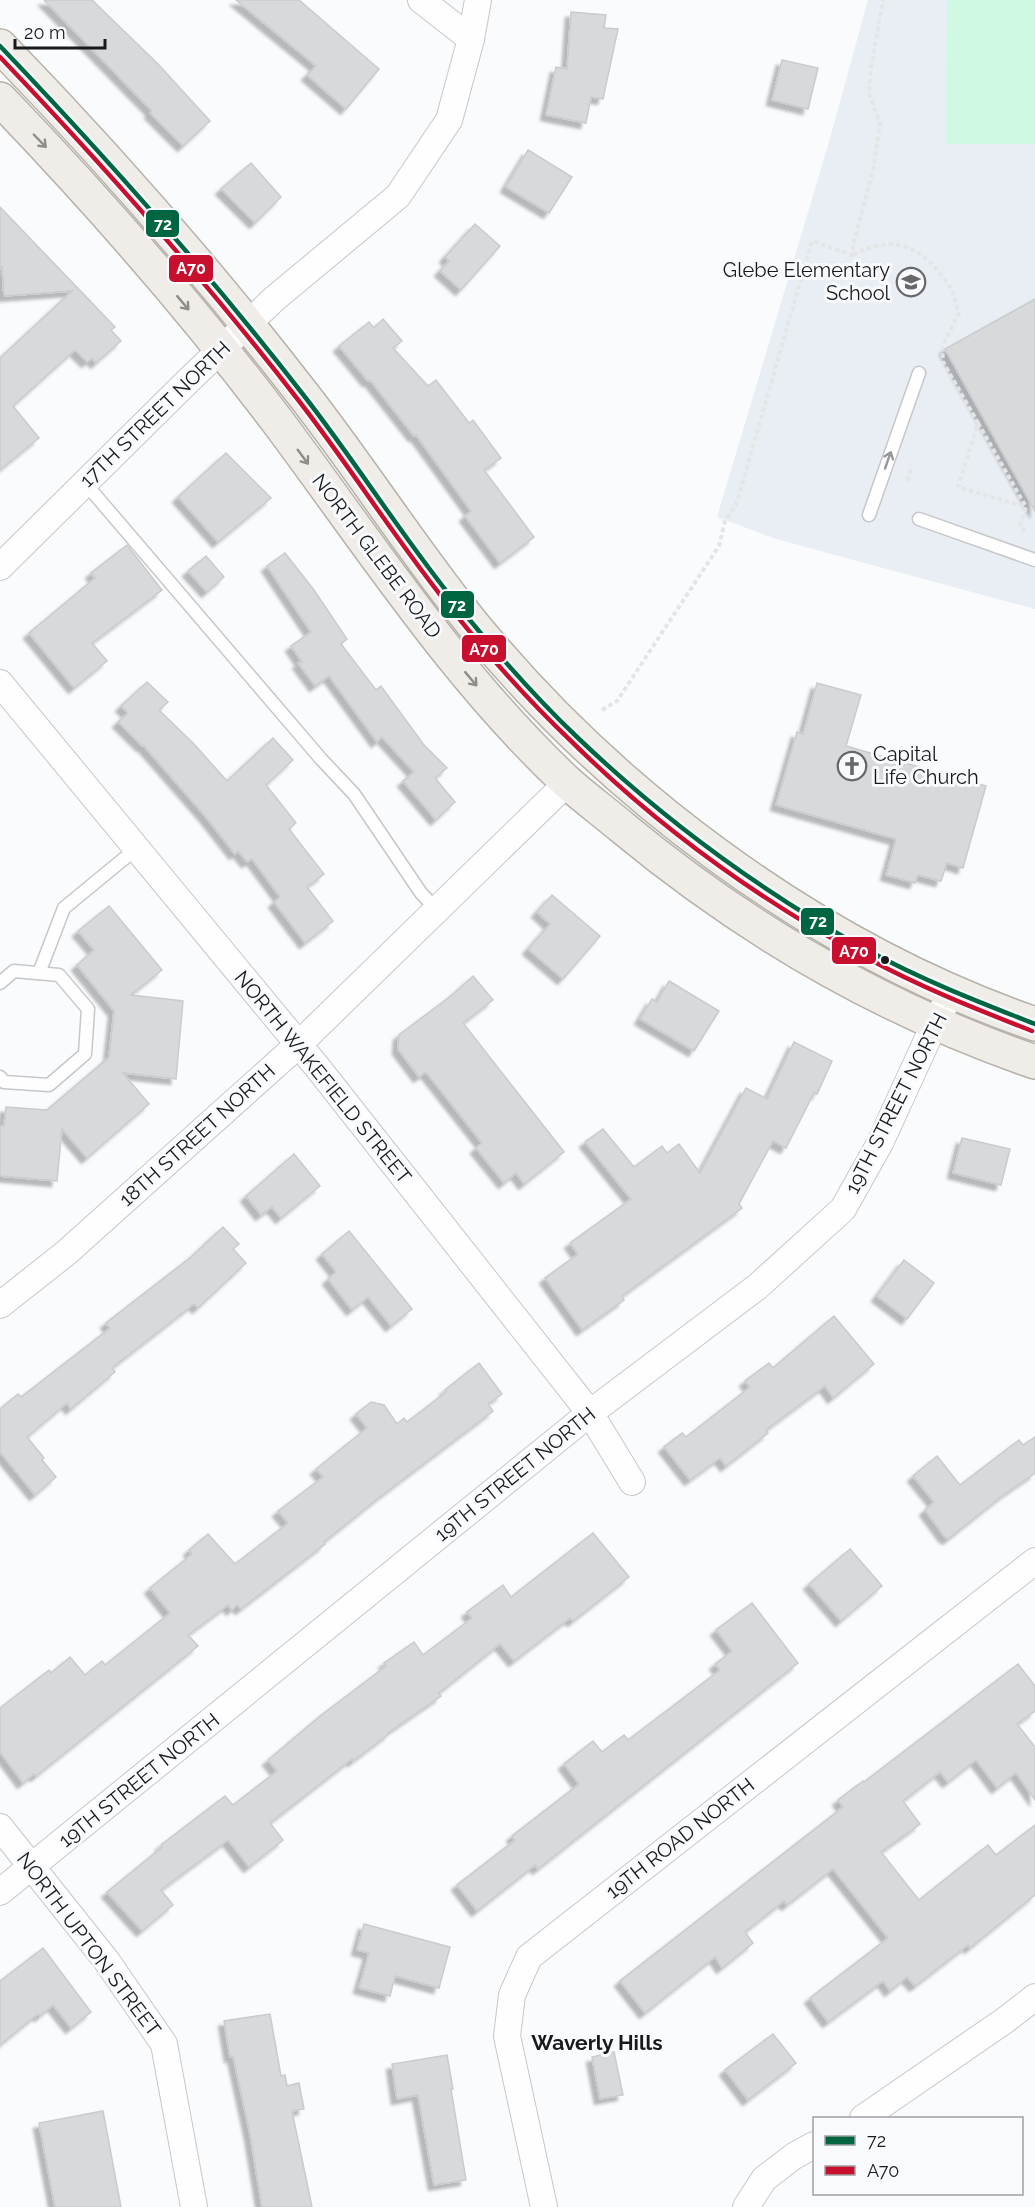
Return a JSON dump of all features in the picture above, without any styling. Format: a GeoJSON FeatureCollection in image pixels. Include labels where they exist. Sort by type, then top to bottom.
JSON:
{"type":"FeatureCollection","features":[{"type":"Feature","properties":{"kind":"main road","name":"NORTH GLEBE ROAD"},"geometry":{"type":"LineString","coordinates":[[0,46],[158,218],[306,398],[456,603],[508,665],[593,755],[695,839],[777,897],[862,947],[952,992],[1035,1024]]}},
{"type":"Feature","properties":{"kind":"main road","name":"NORTH GLEBE ROAD"},"geometry":{"type":"LineString","coordinates":[[0,99],[138,250],[221,349],[278,422],[426,625],[480,691],[568,782],[676,871],[763,931],[848,980],[935,1023],[1035,1062]]}},
{"type":"Feature","properties":{"kind":"street"},"geometry":{"type":"LineString","coordinates":[[421,0],[471,39]]}},
{"type":"Feature","properties":{"kind":"street","name":"17TH STREET NORTH"},"geometry":{"type":"LineString","coordinates":[[0,567],[274,299],[398,196],[449,120],[471,39],[478,0]]}},
{"type":"Feature","properties":{"kind":"street","name":"NORTH WAKEFIELD STREET"},"geometry":{"type":"LineString","coordinates":[[0,683],[299,1044],[590,1413],[632,1482]]}},
{"type":"Feature","properties":{"kind":"street","name":"18TH STREET NORTH"},"geometry":{"type":"LineString","coordinates":[[0,1305],[66,1253],[299,1044],[568,782]]}},
{"type":"Feature","properties":{"kind":"street","name":"19TH STREET NORTH"},"geometry":{"type":"LineString","coordinates":[[0,1892],[590,1413],[757,1287],[843,1209],[880,1143],[935,1023],[952,992]]}},
{"type":"Feature","properties":{"kind":"street","name":"19TH ROAD NORTH"},"geometry":{"type":"LineString","coordinates":[[544,2207],[507,2036],[512,1995],[529,1956],[1035,1561]]}},
{"type":"Feature","properties":{"kind":"street","name":"NORTH UPTON STREET"},"geometry":{"type":"LineString","coordinates":[[0,1827],[106,1960],[164,2044],[194,2207]]}},
{"type":"Feature","properties":{"kind":"street"},"geometry":{"type":"LineString","coordinates":[[864,2117],[1035,1997]]}},
{"type":"Feature","properties":{"kind":"street"},"geometry":{"type":"LineString","coordinates":[[746,2207],[764,2179],[794,2156],[813,2146]]}},
{"type":"Feature","properties":{"kind":"lane"},"geometry":{"type":"LineString","coordinates":[[869,515],[919,373]]}},
{"type":"Feature","properties":{"kind":"lane"},"geometry":{"type":"LineString","coordinates":[[85,483],[321,759],[354,794],[421,893],[436,909]]}},
{"type":"Feature","properties":{"kind":"lane"},"geometry":{"type":"LineString","coordinates":[[919,519],[1035,560]]}},
{"type":"Feature","properties":{"kind":"lane"},"geometry":{"type":"LineString","coordinates":[[39,973],[64,908],[137,848]]}},
{"type":"Feature","properties":{"kind":"lane"},"geometry":{"type":"LineString","coordinates":[[0,983],[14,971],[59,975],[88,1009],[85,1054],[49,1085],[4,1082],[0,1077]]}},
{"type":"Feature","properties":{"kind":"path"},"geometry":{"type":"LineString","coordinates":[[852,255],[873,171],[880,123],[869,94],[871,68],[884,0]]}},
{"type":"Feature","properties":{"kind":"path"},"geometry":{"type":"LineString","coordinates":[[602,710],[617,700],[719,546],[725,521],[737,502],[812,241],[852,255],[870,246],[893,243],[914,249],[931,263],[950,285],[959,313],[942,347],[944,362],[1026,507],[1020,526],[1024,532],[1035,535]]}},
{"type":"Feature","properties":{"kind":"path"},"geometry":{"type":"LineString","coordinates":[[978,423],[958,487],[1026,507]]}},
{"type":"Feature","properties":{"kind":"shaded area","name":"Glebe Elementary School"},"geometry":{"type":"Polygon","coordinates":[[[868,0],[1035,0],[1035,609],[776,539],[717,517],[829,142],[868,0]]]}},
{"type":"Feature","properties":{"kind":"green space"},"geometry":{"type":"Polygon","coordinates":[[[947,0],[1035,0],[1035,144],[945,144],[947,0]]]}},
{"type":"Feature","properties":{"kind":"building"},"geometry":{"type":"Polygon","coordinates":[[[44,0],[92,0],[158,64],[210,121],[183,146],[44,0]]]}},
{"type":"Feature","properties":{"kind":"building"},"geometry":{"type":"Polygon","coordinates":[[[236,0],[299,0],[379,69],[346,109],[307,75],[316,66],[236,0]]]}},
{"type":"Feature","properties":{"kind":"building"},"geometry":{"type":"Polygon","coordinates":[[[571,12],[606,15],[604,28],[618,29],[603,99],[591,97],[586,123],[546,115],[556,67],[567,69],[571,12]]]}},
{"type":"Feature","properties":{"kind":"building"},"geometry":{"type":"Polygon","coordinates":[[[782,60],[818,68],[808,109],[772,100],[782,60]]]}},
{"type":"Feature","properties":{"kind":"building"},"geometry":{"type":"Polygon","coordinates":[[[528,150],[572,177],[549,213],[506,187],[528,150]]]}},
{"type":"Feature","properties":{"kind":"building"},"geometry":{"type":"Polygon","coordinates":[[[251,163],[281,197],[255,223],[221,189],[251,163]]]}},
{"type":"Feature","properties":{"kind":"building"},"geometry":{"type":"Polygon","coordinates":[[[0,207],[115,327],[111,330],[121,341],[96,363],[92,358],[87,362],[75,350],[13,406],[39,438],[0,470],[0,358],[72,291],[4,296],[2,267],[0,269],[0,207]]]}},
{"type":"Feature","properties":{"kind":"building"},"geometry":{"type":"Polygon","coordinates":[[[475,224],[500,246],[461,290],[440,271],[449,261],[445,257],[475,224]]]}},
{"type":"Feature","properties":{"kind":"building"},"geometry":{"type":"Polygon","coordinates":[[[1035,299],[1035,511],[945,349],[1035,299]]]}},
{"type":"Feature","properties":{"kind":"building"},"geometry":{"type":"Polygon","coordinates":[[[383,319],[402,341],[393,348],[428,386],[436,380],[469,423],[473,420],[501,458],[484,470],[534,537],[500,563],[465,516],[471,511],[416,435],[414,436],[370,380],[368,381],[339,346],[369,322],[374,328],[383,319]]]}},
{"type":"Feature","properties":{"kind":"building"},"geometry":{"type":"Polygon","coordinates":[[[226,453],[271,498],[218,542],[178,497],[226,453]]]}},
{"type":"Feature","properties":{"kind":"building"},"geometry":{"type":"Polygon","coordinates":[[[127,545],[162,590],[92,643],[107,661],[74,688],[29,633],[95,578],[91,573],[127,545]]]}},
{"type":"Feature","properties":{"kind":"building"},"geometry":{"type":"Polygon","coordinates":[[[285,553],[314,590],[347,639],[341,644],[376,690],[381,686],[424,745],[447,768],[435,778],[455,802],[436,820],[403,781],[414,772],[382,737],[377,742],[329,676],[315,686],[298,663],[302,662],[291,646],[311,632],[267,566],[285,553]]]}},
{"type":"Feature","properties":{"kind":"building"},"geometry":{"type":"Polygon","coordinates":[[[206,556],[224,577],[207,592],[188,571],[206,556]]]}},
{"type":"Feature","properties":{"kind":"building"},"geometry":{"type":"Polygon","coordinates":[[[147,682],[168,702],[159,710],[227,781],[273,738],[293,760],[266,785],[296,823],[289,829],[324,874],[307,887],[333,921],[305,943],[274,902],[280,897],[252,859],[247,862],[238,851],[235,854],[143,745],[118,722],[128,713],[121,706],[147,682]]]}},
{"type":"Feature","properties":{"kind":"building","name":"Capital Life Church"},"geometry":{"type":"Polygon","coordinates":[[[817,683],[861,695],[846,746],[986,786],[963,868],[947,863],[941,881],[918,875],[915,883],[886,875],[896,839],[776,805],[797,732],[803,734],[817,683]]]}},
{"type":"Feature","properties":{"kind":"building"},"geometry":{"type":"Polygon","coordinates":[[[552,895],[600,936],[563,979],[528,949],[550,924],[537,912],[552,895]]]}},
{"type":"Feature","properties":{"kind":"building"},"geometry":{"type":"Polygon","coordinates":[[[109,906],[162,970],[131,995],[183,1001],[176,1079],[123,1073],[149,1104],[87,1158],[62,1129],[57,1181],[0,1176],[0,1126],[4,1126],[6,1107],[47,1110],[109,1057],[114,1011],[77,965],[94,950],[78,931],[109,906]]]}},
{"type":"Feature","properties":{"kind":"building"},"geometry":{"type":"Polygon","coordinates":[[[473,976],[493,1000],[463,1023],[564,1152],[524,1184],[516,1173],[504,1183],[476,1148],[482,1143],[426,1072],[419,1077],[398,1049],[399,1035],[473,976]]]}},
{"type":"Feature","properties":{"kind":"building"},"geometry":{"type":"Polygon","coordinates":[[[669,981],[719,1011],[694,1051],[640,1019],[652,999],[657,1002],[669,981]]]}},
{"type":"Feature","properties":{"kind":"building"},"geometry":{"type":"Polygon","coordinates":[[[794,1042],[832,1061],[817,1094],[814,1093],[786,1148],[773,1141],[739,1204],[742,1208],[622,1296],[624,1300],[582,1330],[545,1278],[578,1254],[570,1243],[631,1199],[585,1142],[603,1129],[634,1167],[662,1146],[667,1153],[679,1144],[700,1173],[746,1088],[767,1099],[794,1042]]]}},
{"type":"Feature","properties":{"kind":"building"},"geometry":{"type":"Polygon","coordinates":[[[962,1138],[1010,1149],[1001,1185],[953,1173],[962,1138]]]}},
{"type":"Feature","properties":{"kind":"building"},"geometry":{"type":"Polygon","coordinates":[[[294,1154],[320,1186],[281,1218],[272,1207],[261,1215],[246,1196],[294,1154]]]}},
{"type":"Feature","properties":{"kind":"building"},"geometry":{"type":"Polygon","coordinates":[[[223,1227],[239,1244],[233,1249],[246,1263],[198,1308],[194,1304],[112,1368],[115,1372],[71,1409],[67,1403],[27,1437],[56,1477],[35,1495],[0,1452],[0,1409],[18,1394],[21,1397],[110,1328],[106,1323],[191,1257],[223,1227]]]}},
{"type":"Feature","properties":{"kind":"building"},"geometry":{"type":"Polygon","coordinates":[[[349,1231],[412,1309],[391,1326],[368,1297],[352,1310],[328,1279],[336,1272],[322,1254],[349,1231]]]}},
{"type":"Feature","properties":{"kind":"building"},"geometry":{"type":"Polygon","coordinates":[[[904,1260],[934,1283],[907,1319],[877,1296],[904,1260]]]}},
{"type":"Feature","properties":{"kind":"building"},"geometry":{"type":"Polygon","coordinates":[[[834,1316],[874,1364],[833,1398],[825,1386],[766,1430],[768,1433],[726,1466],[720,1458],[690,1480],[664,1447],[682,1433],[686,1437],[750,1387],[745,1381],[769,1363],[773,1368],[834,1316]]]}},
{"type":"Feature","properties":{"kind":"building"},"geometry":{"type":"Polygon","coordinates":[[[479,1363],[502,1394],[488,1404],[493,1411],[381,1496],[324,1542],[325,1544],[241,1609],[237,1605],[232,1610],[228,1605],[188,1635],[198,1646],[36,1776],[34,1774],[23,1783],[0,1752],[0,1708],[49,1670],[51,1673],[70,1657],[85,1675],[102,1661],[105,1665],[170,1613],[150,1588],[192,1554],[189,1550],[208,1534],[235,1564],[288,1523],[278,1511],[323,1477],[316,1469],[367,1428],[356,1414],[371,1402],[384,1405],[397,1424],[404,1418],[407,1422],[479,1363]]]}},
{"type":"Feature","properties":{"kind":"building"},"geometry":{"type":"Polygon","coordinates":[[[1035,1437],[1035,1473],[948,1539],[944,1536],[925,1510],[934,1502],[913,1476],[937,1456],[960,1485],[1019,1440],[1023,1445],[1035,1437]]]}},
{"type":"Feature","properties":{"kind":"building"},"geometry":{"type":"Polygon","coordinates":[[[593,1533],[629,1577],[573,1621],[570,1618],[514,1661],[500,1644],[439,1693],[441,1696],[389,1732],[353,1761],[352,1759],[270,1823],[283,1840],[249,1867],[228,1840],[161,1890],[173,1905],[142,1931],[107,1892],[162,1847],[161,1845],[225,1796],[233,1805],[277,1771],[268,1760],[320,1716],[386,1666],[384,1663],[414,1642],[423,1655],[472,1618],[467,1612],[503,1585],[511,1597],[593,1533]]]}},
{"type":"Feature","properties":{"kind":"building"},"geometry":{"type":"Polygon","coordinates":[[[850,1549],[882,1586],[841,1621],[809,1584],[850,1549]]]}},
{"type":"Feature","properties":{"kind":"building"},"geometry":{"type":"Polygon","coordinates":[[[752,1603],[798,1663],[538,1869],[535,1865],[477,1911],[457,1885],[515,1840],[512,1836],[579,1784],[564,1764],[593,1741],[602,1752],[624,1735],[628,1740],[720,1670],[715,1664],[732,1651],[716,1630],[752,1603]]]}},
{"type":"Feature","properties":{"kind":"building"},"geometry":{"type":"Polygon","coordinates":[[[1018,1664],[1035,1686],[1035,1711],[1017,1724],[1035,1747],[1035,1800],[1016,1773],[997,1788],[976,1760],[948,1782],[940,1772],[903,1801],[920,1824],[881,1852],[919,1900],[988,1845],[996,1855],[1035,1825],[1035,1895],[970,1948],[968,1945],[915,1986],[907,1977],[890,1991],[883,1981],[828,2022],[810,1998],[888,1938],[833,1869],[787,1905],[784,1901],[745,1932],[753,1943],[722,1968],[715,1957],[645,2013],[620,1981],[843,1807],[838,1800],[1018,1664]]]}},
{"type":"Feature","properties":{"kind":"building"},"geometry":{"type":"Polygon","coordinates":[[[364,1924],[450,1947],[439,1988],[395,1976],[390,1996],[359,1988],[369,1953],[357,1950],[364,1924]]]}},
{"type":"Feature","properties":{"kind":"building"},"geometry":{"type":"Polygon","coordinates":[[[43,1948],[91,2012],[71,2028],[53,2005],[40,2016],[38,2014],[0,2045],[0,1981],[43,1948]]]}},
{"type":"Feature","properties":{"kind":"building"},"geometry":{"type":"Polygon","coordinates":[[[270,2014],[281,2076],[285,2075],[287,2086],[299,2083],[304,2109],[292,2111],[312,2207],[262,2207],[250,2134],[233,2056],[230,2057],[224,2021],[270,2014]]]}},
{"type":"Feature","properties":{"kind":"building"},"geometry":{"type":"Polygon","coordinates":[[[773,2034],[796,2063],[748,2100],[725,2070],[773,2034]]]}},
{"type":"Feature","properties":{"kind":"building"},"geometry":{"type":"Polygon","coordinates":[[[614,2052],[623,2095],[600,2099],[592,2057],[614,2052]]]}},
{"type":"Feature","properties":{"kind":"building"},"geometry":{"type":"Polygon","coordinates":[[[447,2055],[466,2180],[434,2185],[418,2095],[397,2099],[392,2064],[447,2055]]]}},
{"type":"Feature","properties":{"kind":"building"},"geometry":{"type":"Polygon","coordinates":[[[103,2111],[121,2207],[55,2207],[39,2123],[103,2111]]]}},
{"type":"Feature","properties":{"kind":"transit line","name":"72"},"geometry":{"type":"LineString","coordinates":[[0,46],[195,261],[324,422],[455,602],[514,671],[577,737],[610,768],[680,826],[791,905],[909,972],[1035,1024]]}},
{"type":"Feature","properties":{"kind":"transit line","name":"A70"},"geometry":{"type":"LineString","coordinates":[[0,57],[78,140],[228,312],[299,401],[411,556],[477,641],[538,708],[603,772],[711,860],[787,912],[907,979],[1032,1031]]}},
{"type":"Feature","properties":{"kind":"place","name":"Glebe Elementary School"},"geometry":{"type":"Point","coordinates":[911,282]}},
{"type":"Feature","properties":{"kind":"place","name":"Capital Life Church"},"geometry":{"type":"Point","coordinates":[852,766]}},
{"type":"Feature","properties":{"kind":"district","name":"Waverly Hills"},"geometry":{"type":"Point","coordinates":[597,2043]}}]}
